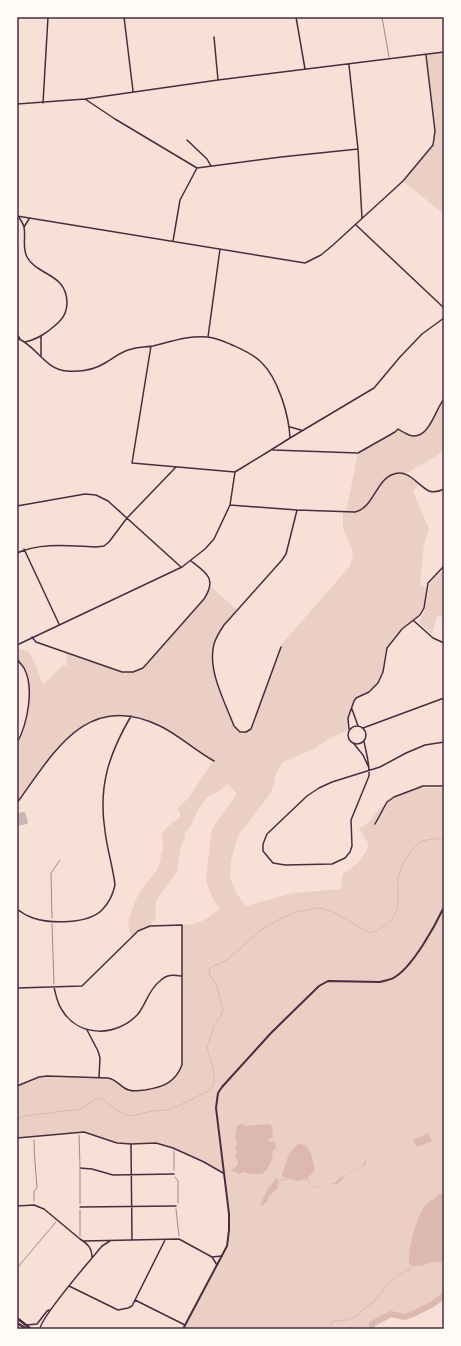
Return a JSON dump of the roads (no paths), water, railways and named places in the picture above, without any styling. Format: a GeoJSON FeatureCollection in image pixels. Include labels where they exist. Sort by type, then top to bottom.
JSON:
{"type":"FeatureCollection","features":[{"type":"Feature","properties":{"kind":"main road"},"geometry":{"type":"LineString","coordinates":[[17,1318],[31,1329]]}},
{"type":"Feature","properties":{"kind":"main road"},"geometry":{"type":"LineString","coordinates":[[17,1323],[27,1329]]}},
{"type":"Feature","properties":{"kind":"street"},"geometry":{"type":"LineString","coordinates":[[43,102],[48,17]]}},
{"type":"Feature","properties":{"kind":"street"},"geometry":{"type":"LineString","coordinates":[[124,17],[133,92]]}},
{"type":"Feature","properties":{"kind":"street"},"geometry":{"type":"LineString","coordinates":[[296,17],[305,69]]}},
{"type":"Feature","properties":{"kind":"street"},"geometry":{"type":"LineString","coordinates":[[214,37],[218,80]]}},
{"type":"Feature","properties":{"kind":"street"},"geometry":{"type":"LineString","coordinates":[[17,104],[85,99],[218,80],[349,65],[444,52]]}},
{"type":"Feature","properties":{"kind":"street"},"geometry":{"type":"LineString","coordinates":[[18,216],[305,263],[321,255],[356,225],[403,181],[433,145],[436,131],[426,55]]}},
{"type":"Feature","properties":{"kind":"street"},"geometry":{"type":"LineString","coordinates":[[349,65],[358,149],[362,218]]}},
{"type":"Feature","properties":{"kind":"street"},"geometry":{"type":"LineString","coordinates":[[85,99],[115,119],[197,168],[358,149]]}},
{"type":"Feature","properties":{"kind":"street"},"geometry":{"type":"LineString","coordinates":[[187,140],[207,159],[211,166]]}},
{"type":"Feature","properties":{"kind":"street"},"geometry":{"type":"LineString","coordinates":[[173,241],[180,200],[197,168]]}},
{"type":"Feature","properties":{"kind":"street"},"geometry":{"type":"LineString","coordinates":[[18,216],[24,227],[25,250],[27,257],[32,264],[54,277],[63,287],[67,295],[68,304],[66,313],[60,321],[41,336],[24,342]]}},
{"type":"Feature","properties":{"kind":"street"},"geometry":{"type":"LineString","coordinates":[[24,227],[29,218]]}},
{"type":"Feature","properties":{"kind":"street"},"geometry":{"type":"LineString","coordinates":[[356,225],[444,308]]}},
{"type":"Feature","properties":{"kind":"street"},"geometry":{"type":"LineString","coordinates":[[208,337],[220,249]]}},
{"type":"Feature","properties":{"kind":"street"},"geometry":{"type":"LineString","coordinates":[[151,346],[132,463],[235,472],[302,430],[374,388],[422,334],[444,318]]}},
{"type":"Feature","properties":{"kind":"street"},"geometry":{"type":"LineString","coordinates":[[17,334],[18,339],[24,342],[51,366],[57,369],[80,371],[98,367],[116,355],[131,349],[192,337],[208,337],[247,351],[265,367],[279,389],[290,427],[290,438]]}},
{"type":"Feature","properties":{"kind":"street"},"geometry":{"type":"LineString","coordinates":[[41,336],[41,356]]}},
{"type":"Feature","properties":{"kind":"street"},"geometry":{"type":"LineString","coordinates":[[271,450],[358,453],[398,429],[411,435],[419,435],[427,429],[444,399]]}},
{"type":"Feature","properties":{"kind":"street"},"geometry":{"type":"LineString","coordinates":[[290,427],[302,430]]}},
{"type":"Feature","properties":{"kind":"street"},"geometry":{"type":"LineString","coordinates":[[17,553],[24,549],[43,546],[104,546],[109,542],[127,518],[176,467]]}},
{"type":"Feature","properties":{"kind":"street"},"geometry":{"type":"LineString","coordinates":[[17,645],[182,567],[191,561],[214,539],[230,505],[235,472]]}},
{"type":"Feature","properties":{"kind":"street"},"geometry":{"type":"LineString","coordinates":[[230,505],[297,510],[360,511],[364,509],[388,477],[396,473],[409,476],[429,491],[435,492],[444,489]]}},
{"type":"Feature","properties":{"kind":"street"},"geometry":{"type":"LineString","coordinates":[[17,506],[85,494],[96,495],[108,501],[182,567]]}},
{"type":"Feature","properties":{"kind":"street"},"geometry":{"type":"LineString","coordinates":[[281,647],[252,729],[246,732],[240,732],[234,726],[214,675],[214,644],[224,625],[286,554],[297,510]]}},
{"type":"Feature","properties":{"kind":"street"},"geometry":{"type":"LineString","coordinates":[[24,549],[59,624]]}},
{"type":"Feature","properties":{"kind":"street"},"geometry":{"type":"LineString","coordinates":[[32,637],[36,642],[122,672],[133,672],[143,668],[208,593],[210,586],[209,577],[206,572],[191,561]]}},
{"type":"Feature","properties":{"kind":"street"},"geometry":{"type":"LineString","coordinates":[[369,770],[363,755],[348,738],[348,718],[351,707],[356,698],[369,692],[378,683],[383,672],[387,648],[402,629],[420,615],[424,608],[428,583],[444,566]]}},
{"type":"Feature","properties":{"kind":"street"},"geometry":{"type":"LineString","coordinates":[[414,621],[433,638],[444,643]]}},
{"type":"Feature","properties":{"kind":"street"},"geometry":{"type":"LineString","coordinates":[[17,658],[25,669],[29,697],[26,723],[17,743]]}},
{"type":"Feature","properties":{"kind":"street"},"geometry":{"type":"LineString","coordinates":[[363,728],[444,698]]}},
{"type":"Feature","properties":{"kind":"street"},"geometry":{"type":"LineString","coordinates":[[351,707],[358,726]]}},
{"type":"Feature","properties":{"kind":"street"},"geometry":{"type":"LineString","coordinates":[[17,803],[59,747],[79,729],[108,715],[140,718],[160,726],[176,735],[193,749],[214,761]]}},
{"type":"Feature","properties":{"kind":"street"},"geometry":{"type":"LineString","coordinates":[[17,909],[25,915],[33,918],[52,922],[85,919],[95,916],[102,911],[111,898],[115,885],[103,815],[104,786],[113,748],[130,716]]}},
{"type":"Feature","properties":{"kind":"street"},"geometry":{"type":"LineString","coordinates":[[349,729],[353,726],[358,726],[363,728],[366,734],[364,741],[368,757],[369,770],[368,781],[351,820],[352,846],[350,852],[345,858],[332,864],[285,865],[273,863],[263,851],[263,844],[267,834],[307,796],[332,782],[361,774],[369,770],[380,767],[425,745],[444,742]]}},
{"type":"Feature","properties":{"kind":"street"},"geometry":{"type":"LineString","coordinates":[[354,744],[360,744],[364,741]]}},
{"type":"Feature","properties":{"kind":"street"},"geometry":{"type":"LineString","coordinates":[[376,824],[387,802],[394,797],[423,786],[444,786]]}},
{"type":"Feature","properties":{"kind":"street"},"geometry":{"type":"LineString","coordinates":[[183,1329],[227,1246],[229,1214],[216,1108],[218,1093],[271,1033],[319,986],[328,982],[380,982],[389,980],[399,974],[411,962],[422,946],[444,907]]}},
{"type":"Feature","properties":{"kind":"street"},"geometry":{"type":"LineString","coordinates":[[17,988],[82,986],[138,932],[146,927],[156,925],[182,925],[182,1065],[179,1073],[169,1083],[158,1087],[135,1091],[124,1088],[115,1079],[99,1077],[47,1076],[39,1077],[17,1086]]}},
{"type":"Feature","properties":{"kind":"street"},"geometry":{"type":"LineString","coordinates":[[54,987],[57,1000],[69,1019],[78,1026],[87,1030],[105,1031],[118,1028],[137,1014],[160,980],[170,974],[182,976]]}},
{"type":"Feature","properties":{"kind":"street"},"geometry":{"type":"LineString","coordinates":[[87,1030],[100,1058],[99,1077]]}},
{"type":"Feature","properties":{"kind":"street"},"geometry":{"type":"LineString","coordinates":[[17,1138],[78,1132],[131,1144],[156,1143],[173,1148],[204,1162],[223,1173]]}},
{"type":"Feature","properties":{"kind":"street"},"geometry":{"type":"LineString","coordinates":[[131,1144],[132,1240]]}},
{"type":"Feature","properties":{"kind":"street"},"geometry":{"type":"LineString","coordinates":[[80,1168],[92,1169],[113,1175],[174,1174]]}},
{"type":"Feature","properties":{"kind":"street"},"geometry":{"type":"LineString","coordinates":[[17,1206],[34,1205],[44,1209],[91,1248],[92,1258]]}},
{"type":"Feature","properties":{"kind":"street"},"geometry":{"type":"LineString","coordinates":[[80,1207],[176,1206]]}},
{"type":"Feature","properties":{"kind":"street"},"geometry":{"type":"LineString","coordinates":[[83,1241],[179,1239],[212,1256],[216,1261],[217,1266]]}},
{"type":"Feature","properties":{"kind":"street"},"geometry":{"type":"LineString","coordinates":[[40,1329],[40,1325],[50,1310],[69,1286],[102,1246],[112,1240]]}},
{"type":"Feature","properties":{"kind":"street"},"geometry":{"type":"LineString","coordinates":[[69,1286],[118,1310],[128,1308],[132,1306],[165,1240]]}},
{"type":"Feature","properties":{"kind":"street"},"geometry":{"type":"LineString","coordinates":[[212,1256],[222,1256]]}},
{"type":"Feature","properties":{"kind":"street"},"geometry":{"type":"LineString","coordinates":[[135,1300],[185,1324]]}},
{"type":"Feature","properties":{"kind":"street"},"geometry":{"type":"LineString","coordinates":[[26,1325],[38,1324],[47,1311],[50,1310]]}},
{"type":"Feature","properties":{"kind":"lane"},"geometry":{"type":"LineString","coordinates":[[382,17],[389,59]]}},
{"type":"Feature","properties":{"kind":"lane"},"geometry":{"type":"LineString","coordinates":[[17,1326],[21,1329]]}},
{"type":"Feature","properties":{"kind":"waterway"},"geometry":{"type":"LineString","coordinates":[[17,1119],[25,1116],[81,1109],[96,1099],[102,1099],[120,1112],[131,1116],[153,1111],[166,1110],[178,1106],[208,1091],[214,1084],[214,1072],[207,1047],[215,1024],[221,1016],[223,1009],[216,984],[209,973],[210,968],[227,960],[261,930],[296,912],[318,908],[332,911],[370,933],[380,929],[392,919],[397,909],[399,874],[407,857],[415,847],[423,841],[444,838]]}},
{"type":"Feature","properties":{"kind":"waterway"},"geometry":{"type":"LineString","coordinates":[[279,1181],[289,1178]]}},
{"type":"Feature","properties":{"kind":"waterway"},"geometry":{"type":"LineString","coordinates":[[331,1329],[332,1322],[336,1320],[343,1321],[357,1316],[362,1310],[372,1303],[398,1275],[411,1268],[413,1265]]}},
{"type":"Feature","properties":{"kind":"waterway"},"geometry":{"type":"LineString","coordinates":[[372,1329],[372,1324],[391,1314],[405,1317],[433,1304],[444,1295]]}}]}
